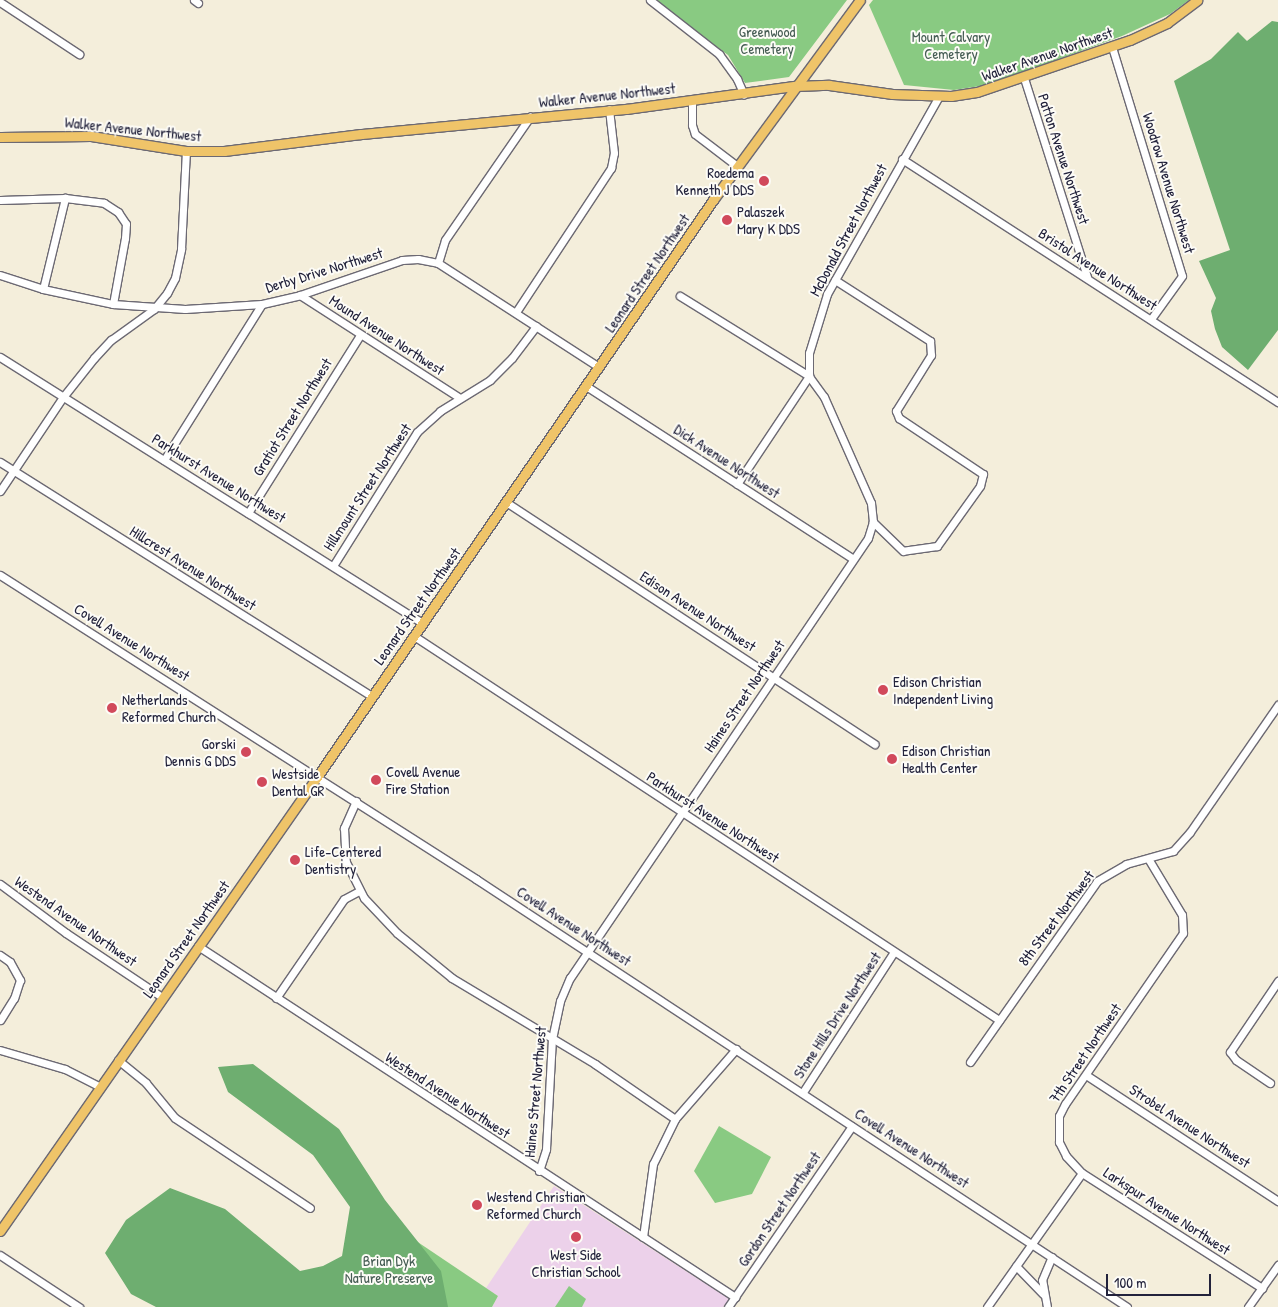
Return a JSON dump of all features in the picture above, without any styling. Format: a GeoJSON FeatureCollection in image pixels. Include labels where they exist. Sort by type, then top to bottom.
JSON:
{"type":"FeatureCollection","features":[{"type":"Feature","properties":{"kind":"main road","name":"Leonard Street Northwest"},"geometry":{"type":"LineString","coordinates":[[0,1231],[317,777],[737,166],[860,0]]}},
{"type":"Feature","properties":{"kind":"main road","name":"Walker Avenue Northwest"},"geometry":{"type":"LineString","coordinates":[[0,137],[91,136],[186,151],[224,151],[744,95],[796,86],[829,85],[939,96],[977,92],[1024,78],[1112,47],[1167,23],[1197,0]]}},
{"type":"Feature","properties":{"kind":"street"},"geometry":{"type":"LineString","coordinates":[[650,0],[719,54],[737,80],[744,95]]}},
{"type":"Feature","properties":{"kind":"street"},"geometry":{"type":"LineString","coordinates":[[0,2],[79,54]]}},
{"type":"Feature","properties":{"kind":"street","name":"Woodrow Avenue Northwest"},"geometry":{"type":"LineString","coordinates":[[1112,47],[1181,270],[1180,283],[1151,320]]}},
{"type":"Feature","properties":{"kind":"street","name":"Patton Avenue Northwest"},"geometry":{"type":"LineString","coordinates":[[1024,78],[1087,277]]}},
{"type":"Feature","properties":{"kind":"street","name":"McDonald Street Northwest"},"geometry":{"type":"LineString","coordinates":[[737,484],[808,376],[809,353],[822,309],[835,280],[902,158],[939,96]]}},
{"type":"Feature","properties":{"kind":"street"},"geometry":{"type":"LineString","coordinates":[[692,100],[692,125],[695,134],[737,166]]}},
{"type":"Feature","properties":{"kind":"street"},"geometry":{"type":"LineString","coordinates":[[516,312],[612,168],[614,153],[609,109]]}},
{"type":"Feature","properties":{"kind":"street"},"geometry":{"type":"LineString","coordinates":[[438,263],[445,240],[530,117]]}},
{"type":"Feature","properties":{"kind":"street"},"geometry":{"type":"LineString","coordinates":[[0,491],[62,397],[111,340],[154,309],[175,278],[179,264],[186,151]]}},
{"type":"Feature","properties":{"kind":"street","name":"Bristol Avenue Northwest"},"geometry":{"type":"LineString","coordinates":[[902,158],[1278,402]]}},
{"type":"Feature","properties":{"kind":"street"},"geometry":{"type":"LineString","coordinates":[[42,289],[65,198]]}},
{"type":"Feature","properties":{"kind":"street"},"geometry":{"type":"LineString","coordinates":[[0,200],[65,198],[104,203],[118,212],[126,224],[113,304]]}},
{"type":"Feature","properties":{"kind":"street","name":"Derby Drive Northwest"},"geometry":{"type":"LineString","coordinates":[[0,275],[42,289],[113,304],[154,309],[262,304],[300,295],[402,260],[438,263],[599,367]]}},
{"type":"Feature","properties":{"kind":"street"},"geometry":{"type":"LineString","coordinates":[[680,296],[808,376],[824,397],[870,503],[873,522],[903,551],[929,550],[937,546],[951,530],[980,486],[983,474],[899,418],[896,411],[906,391],[931,355],[930,341],[835,280]]}},
{"type":"Feature","properties":{"kind":"street","name":"Mound Avenue Northwest"},"geometry":{"type":"LineString","coordinates":[[300,295],[460,398]]}},
{"type":"Feature","properties":{"kind":"street"},"geometry":{"type":"LineString","coordinates":[[164,460],[262,304]]}},
{"type":"Feature","properties":{"kind":"street","name":"Hillmount Street Northwest"},"geometry":{"type":"LineString","coordinates":[[333,566],[417,432],[460,398],[490,380],[512,358],[536,326]]}},
{"type":"Feature","properties":{"kind":"street","name":"Gratiot Street Northwest"},"geometry":{"type":"LineString","coordinates":[[248,514],[360,335]]}},
{"type":"Feature","properties":{"kind":"street","name":"Parkhurst Avenue Northwest"},"geometry":{"type":"LineString","coordinates":[[0,357],[423,623]]}},
{"type":"Feature","properties":{"kind":"street","name":"Dick Avenue Northwest"},"geometry":{"type":"LineString","coordinates":[[586,386],[853,559]]}},
{"type":"Feature","properties":{"kind":"street","name":"Hillcrest Avenue Northwest"},"geometry":{"type":"LineString","coordinates":[[0,462],[372,696]]}},
{"type":"Feature","properties":{"kind":"street","name":"Edison Avenue Northwest"},"geometry":{"type":"LineString","coordinates":[[506,502],[875,744]]}},
{"type":"Feature","properties":{"kind":"street","name":"Haines Street Northwest"},"geometry":{"type":"LineString","coordinates":[[539,1171],[546,1149],[552,1039],[560,1001],[586,950],[775,677],[868,538],[873,522]]}},
{"type":"Feature","properties":{"kind":"street","name":"Covell Avenue Northwest"},"geometry":{"type":"LineString","coordinates":[[0,575],[586,950],[1127,1307]]}},
{"type":"Feature","properties":{"kind":"street","name":"Parkhurst Avenue Northwest"},"geometry":{"type":"LineString","coordinates":[[414,636],[999,1020]]}},
{"type":"Feature","properties":{"kind":"street","name":"8th Street Northwest"},"geometry":{"type":"LineString","coordinates":[[970,1062],[1097,881],[1126,864],[1149,860],[1173,851],[1190,832],[1278,705]]}},
{"type":"Feature","properties":{"kind":"street"},"geometry":{"type":"LineString","coordinates":[[356,802],[347,817],[343,837],[346,862],[359,891],[397,933],[445,973],[595,1064],[675,1119]]}},
{"type":"Feature","properties":{"kind":"street","name":"7th Street Northwest"},"geometry":{"type":"LineString","coordinates":[[1082,1173],[1066,1156],[1059,1142],[1058,1128],[1065,1104],[1183,933],[1182,915],[1149,860]]}},
{"type":"Feature","properties":{"kind":"street","name":"Westend Avenue Northwest"},"geometry":{"type":"LineString","coordinates":[[0,884],[66,933],[162,997]]}},
{"type":"Feature","properties":{"kind":"street"},"geometry":{"type":"LineString","coordinates":[[276,998],[344,898],[359,891]]}},
{"type":"Feature","properties":{"kind":"street","name":"Westend Avenue Northwest"},"geometry":{"type":"LineString","coordinates":[[198,946],[735,1298]]}},
{"type":"Feature","properties":{"kind":"street","name":"Stone Hills Drive Northwest"},"geometry":{"type":"LineString","coordinates":[[803,1092],[894,952]]}},
{"type":"Feature","properties":{"kind":"street"},"geometry":{"type":"LineString","coordinates":[[0,955],[10,962],[20,980],[14,998],[0,1020]]}},
{"type":"Feature","properties":{"kind":"street"},"geometry":{"type":"LineString","coordinates":[[1270,1084],[1236,1060],[1230,1052],[1278,981]]}},
{"type":"Feature","properties":{"kind":"street"},"geometry":{"type":"LineString","coordinates":[[643,1237],[653,1164],[675,1119],[736,1049]]}},
{"type":"Feature","properties":{"kind":"street"},"geometry":{"type":"LineString","coordinates":[[0,1050],[65,1069],[100,1087]]}},
{"type":"Feature","properties":{"kind":"street"},"geometry":{"type":"LineString","coordinates":[[118,1060],[146,1083],[175,1118],[310,1208]]}},
{"type":"Feature","properties":{"kind":"street","name":"Strobel Avenue Northwest"},"geometry":{"type":"LineString","coordinates":[[1086,1075],[1278,1200]]}},
{"type":"Feature","properties":{"kind":"street","name":"Gordon Street Northwest"},"geometry":{"type":"LineString","coordinates":[[728,1307],[852,1126]]}},
{"type":"Feature","properties":{"kind":"street"},"geometry":{"type":"LineString","coordinates":[[987,1307],[1033,1245],[1082,1173]]}},
{"type":"Feature","properties":{"kind":"street","name":"Larkspur Avenue Northwest"},"geometry":{"type":"LineString","coordinates":[[1082,1173],[1262,1288]]}},
{"type":"Feature","properties":{"kind":"street"},"geometry":{"type":"LineString","coordinates":[[0,1255],[79,1307]]}},
{"type":"Feature","properties":{"kind":"street"},"geometry":{"type":"LineString","coordinates":[[1047,1307],[1043,1294],[1043,1272],[1052,1257]]}},
{"type":"Feature","properties":{"kind":"street"},"geometry":{"type":"LineString","coordinates":[[1248,1307],[1278,1265]]}},
{"type":"Feature","properties":{"kind":"street"},"geometry":{"type":"LineString","coordinates":[[1016,1266],[1043,1294]]}},
{"type":"Feature","properties":{"kind":"shaded area","name":"West Side Christian School"},"geometry":{"type":"Polygon","coordinates":[[[554,1186],[729,1299],[723,1307],[492,1307],[498,1296],[486,1288],[554,1186]]]}},
{"type":"Feature","properties":{"kind":"green space","name":"Greenwood Cemetery"},"geometry":{"type":"Polygon","coordinates":[[[652,0],[847,0],[789,77],[745,83],[728,55],[652,0]]]}},
{"type":"Feature","properties":{"kind":"green space","name":"Mount Calvary Cemetery"},"geometry":{"type":"Polygon","coordinates":[[[873,0],[1189,0],[1170,14],[1122,36],[987,85],[954,90],[904,85],[869,5],[873,0]]]}},
{"type":"Feature","properties":{"kind":"green space"},"geometry":{"type":"Polygon","coordinates":[[[1272,21],[1278,22],[1278,330],[1248,370],[1222,347],[1215,329],[1211,311],[1216,298],[1199,261],[1230,250],[1174,81],[1211,59],[1238,32],[1247,41],[1272,21]]]}},
{"type":"Feature","properties":{"kind":"green space"},"geometry":{"type":"Polygon","coordinates":[[[253,1064],[339,1129],[385,1200],[441,1271],[448,1307],[156,1307],[131,1294],[105,1253],[126,1220],[170,1188],[225,1209],[300,1271],[323,1266],[342,1256],[350,1207],[313,1155],[228,1092],[218,1067],[253,1064]]]}},
{"type":"Feature","properties":{"kind":"green space"},"geometry":{"type":"Polygon","coordinates":[[[719,1126],[771,1157],[752,1194],[715,1203],[694,1171],[719,1126]]]}},
{"type":"Feature","properties":{"kind":"green space","name":"Brian Dyk Nature Preserve"},"geometry":{"type":"Polygon","coordinates":[[[379,1216],[498,1296],[492,1307],[341,1307],[379,1216]]]}},
{"type":"Feature","properties":{"kind":"green space"},"geometry":{"type":"Polygon","coordinates":[[[569,1286],[586,1299],[582,1307],[555,1307],[569,1286]]]}},
{"type":"Feature","properties":{"kind":"place","name":"Roedema Kenneth J DDS"},"geometry":{"type":"Point","coordinates":[764,181]}},
{"type":"Feature","properties":{"kind":"place","name":"Palaszek Mary K DDS"},"geometry":{"type":"Point","coordinates":[727,220]}},
{"type":"Feature","properties":{"kind":"place","name":"Edison Christian Independent Living"},"geometry":{"type":"Point","coordinates":[883,690]}},
{"type":"Feature","properties":{"kind":"place","name":"Netherlands Reformed Church"},"geometry":{"type":"Point","coordinates":[112,708]}},
{"type":"Feature","properties":{"kind":"place","name":"Gorski Dennis G DDS"},"geometry":{"type":"Point","coordinates":[246,752]}},
{"type":"Feature","properties":{"kind":"place","name":"Edison Christian Health Center"},"geometry":{"type":"Point","coordinates":[892,759]}},
{"type":"Feature","properties":{"kind":"place","name":"Covell Avenue Fire Station"},"geometry":{"type":"Point","coordinates":[376,780]}},
{"type":"Feature","properties":{"kind":"place","name":"Westside Dental GR"},"geometry":{"type":"Point","coordinates":[262,782]}},
{"type":"Feature","properties":{"kind":"place","name":"Life-Centered Dentistry"},"geometry":{"type":"Point","coordinates":[295,860]}},
{"type":"Feature","properties":{"kind":"place","name":"Westend Christian Reformed Church"},"geometry":{"type":"Point","coordinates":[477,1205]}},
{"type":"Feature","properties":{"kind":"place","name":"West Side Christian School"},"geometry":{"type":"Point","coordinates":[576,1237]}}]}
